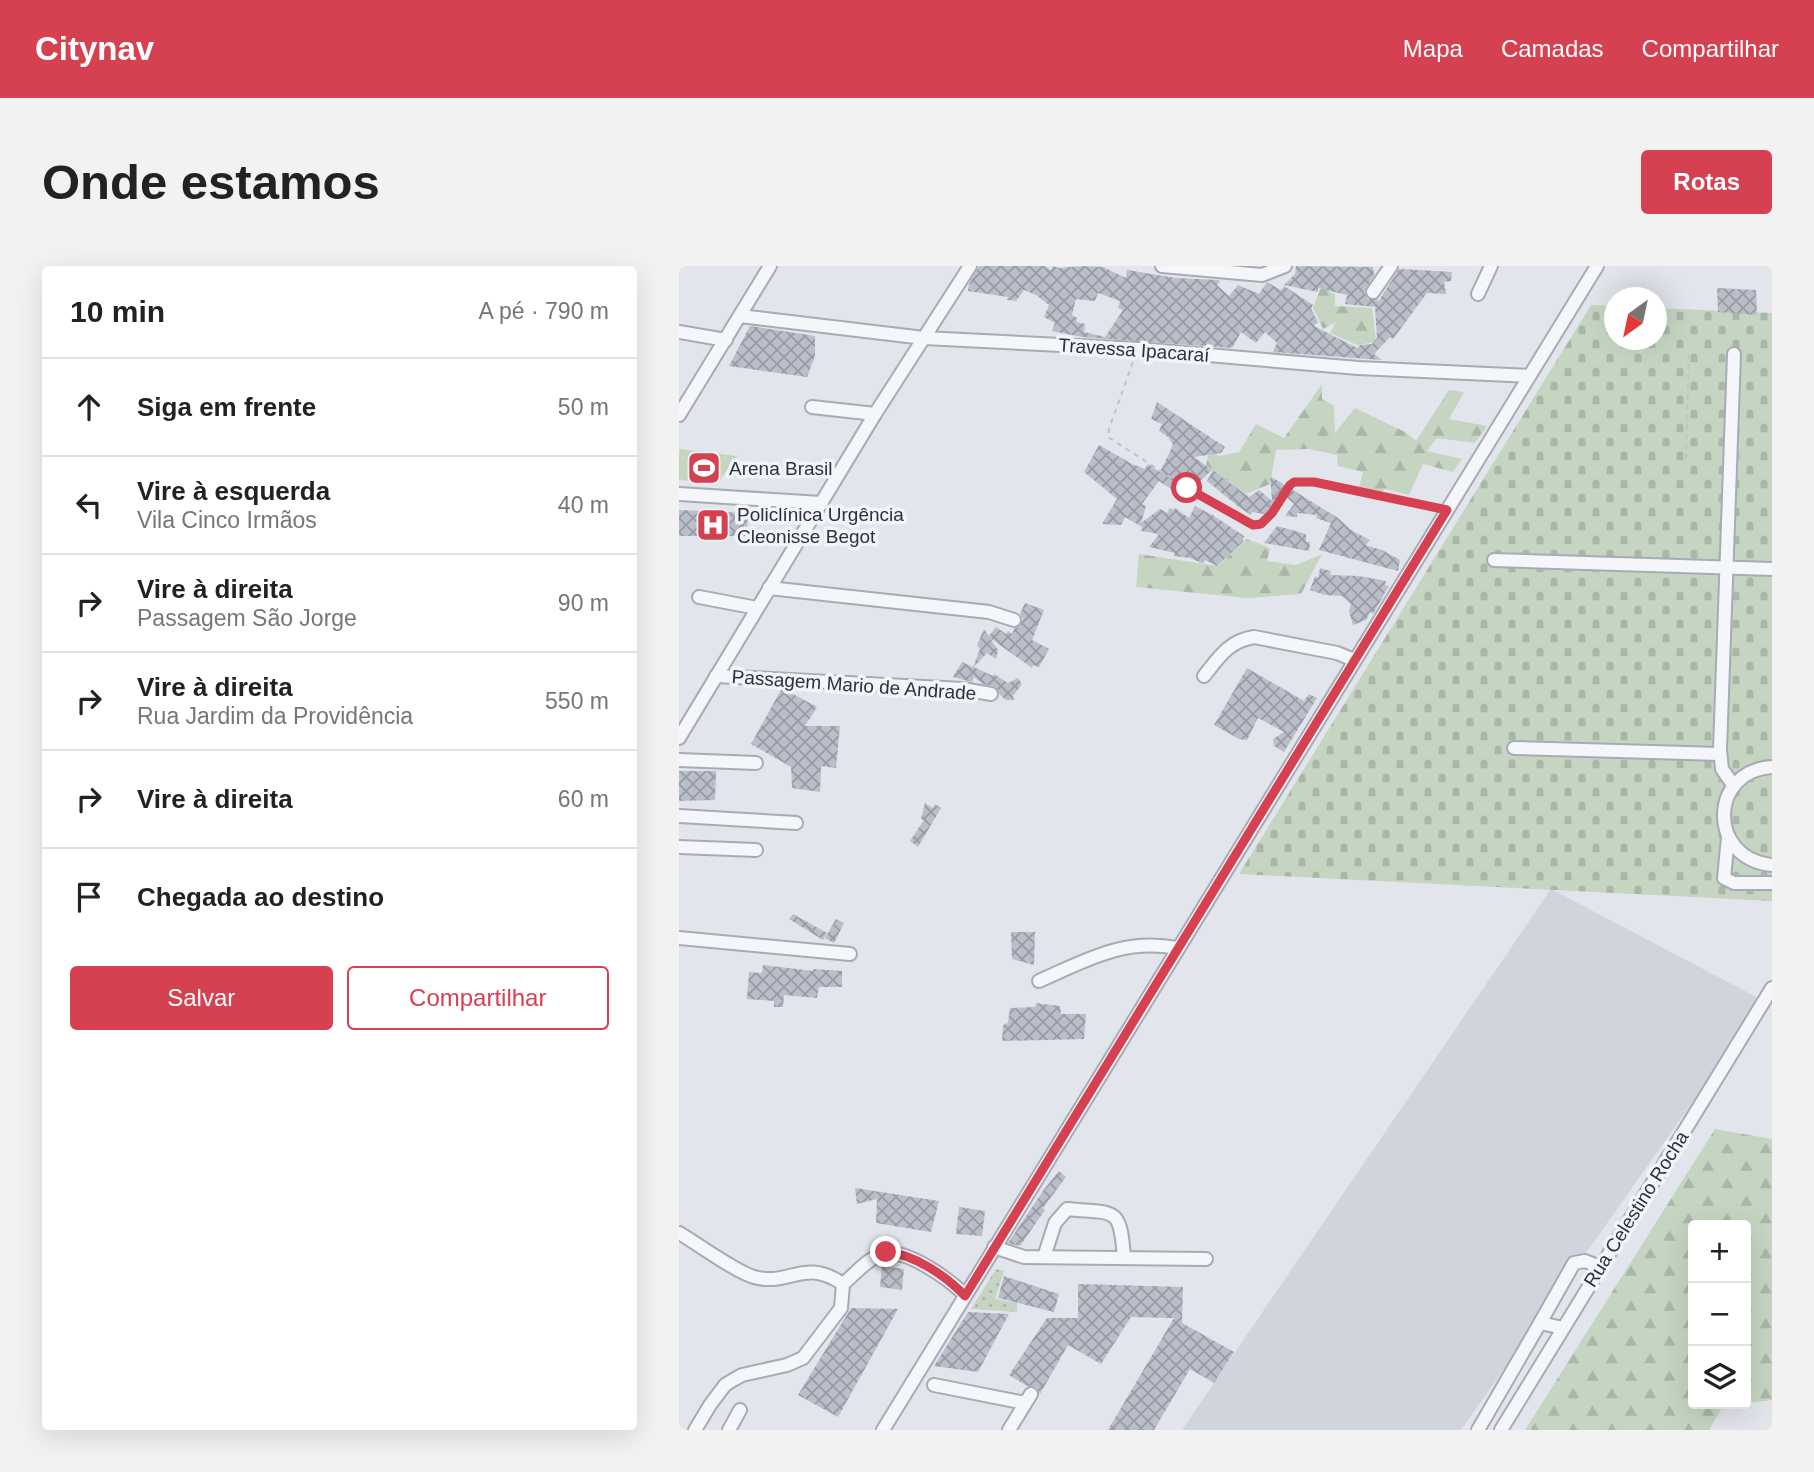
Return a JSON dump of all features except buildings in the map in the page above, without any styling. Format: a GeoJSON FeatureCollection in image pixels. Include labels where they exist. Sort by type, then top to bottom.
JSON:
{"type":"FeatureCollection","features":[{"type":"Feature","properties":{"kind":"street"},"geometry":{"type":"LineString","coordinates":[[679,415],[726,340],[767,266]]}},
{"type":"Feature","properties":{"kind":"street"},"geometry":{"type":"LineString","coordinates":[[679,737],[875,414],[970,266]]}},
{"type":"Feature","properties":{"kind":"street"},"geometry":{"type":"LineString","coordinates":[[1162,266],[1262,275],[1284,267]]}},
{"type":"Feature","properties":{"kind":"street"},"geometry":{"type":"LineString","coordinates":[[1373,292],[1391,266]]}},
{"type":"Feature","properties":{"kind":"street"},"geometry":{"type":"LineString","coordinates":[[1478,294],[1491,266]]}},
{"type":"Feature","properties":{"kind":"street"},"geometry":{"type":"LineString","coordinates":[[883,1430],[1597,266]]}},
{"type":"Feature","properties":{"kind":"street","name":"Travessa Ipacaraí"},"geometry":{"type":"LineString","coordinates":[[740,316],[924,338],[1138,349],[1358,368],[1529,376]]}},
{"type":"Feature","properties":{"kind":"street"},"geometry":{"type":"LineString","coordinates":[[679,332],[726,340]]}},
{"type":"Feature","properties":{"kind":"street"},"geometry":{"type":"LineString","coordinates":[[1734,355],[1720,754],[1722,769],[1734,786]]}},
{"type":"Feature","properties":{"kind":"street"},"geometry":{"type":"LineString","coordinates":[[812,407],[875,414]]}},
{"type":"Feature","properties":{"kind":"street"},"geometry":{"type":"LineString","coordinates":[[679,494],[821,503]]}},
{"type":"Feature","properties":{"kind":"street"},"geometry":{"type":"LineString","coordinates":[[1494,560],[1772,569]]}},
{"type":"Feature","properties":{"kind":"street"},"geometry":{"type":"LineString","coordinates":[[769,588],[989,612],[1014,620]]}},
{"type":"Feature","properties":{"kind":"street"},"geometry":{"type":"LineString","coordinates":[[699,597],[757,608]]}},
{"type":"Feature","properties":{"kind":"street"},"geometry":{"type":"LineString","coordinates":[[1204,676],[1228,646],[1241,639],[1254,637],[1337,653],[1354,660]]}},
{"type":"Feature","properties":{"kind":"street","name":"Passagem Mario de Andrade"},"geometry":{"type":"LineString","coordinates":[[716,676],[963,689],[991,694]]}},
{"type":"Feature","properties":{"kind":"street"},"geometry":{"type":"LineString","coordinates":[[1514,748],[1720,754]]}},
{"type":"Feature","properties":{"kind":"street"},"geometry":{"type":"LineString","coordinates":[[679,760],[756,764]]}},
{"type":"Feature","properties":{"kind":"street"},"geometry":{"type":"LineString","coordinates":[[1772,767],[1748,774],[1734,786],[1724,810],[1728,837],[1724,878],[1734,883],[1772,883]]}},
{"type":"Feature","properties":{"kind":"street"},"geometry":{"type":"LineString","coordinates":[[679,816],[796,823]]}},
{"type":"Feature","properties":{"kind":"street"},"geometry":{"type":"LineString","coordinates":[[1728,837],[1746,857],[1772,865]]}},
{"type":"Feature","properties":{"kind":"street"},"geometry":{"type":"LineString","coordinates":[[679,847],[756,850]]}},
{"type":"Feature","properties":{"kind":"street"},"geometry":{"type":"LineString","coordinates":[[679,938],[850,954]]}},
{"type":"Feature","properties":{"kind":"street"},"geometry":{"type":"LineString","coordinates":[[1039,981],[1117,950],[1142,944],[1177,948]]}},
{"type":"Feature","properties":{"kind":"street","name":"Rua Celestino Rocha"},"geometry":{"type":"LineString","coordinates":[[1501,1430],[1772,988]]}},
{"type":"Feature","properties":{"kind":"street"},"geometry":{"type":"LineString","coordinates":[[1044,1257],[1055,1223],[1067,1209],[1113,1213],[1122,1229],[1124,1258]]}},
{"type":"Feature","properties":{"kind":"street"},"geometry":{"type":"LineString","coordinates":[[679,1233],[752,1277],[766,1279],[815,1271],[826,1273],[843,1284]]}},
{"type":"Feature","properties":{"kind":"street"},"geometry":{"type":"LineString","coordinates":[[994,1247],[1015,1256],[1206,1259]]}},
{"type":"Feature","properties":{"kind":"street"},"geometry":{"type":"LineString","coordinates":[[695,1430],[725,1385],[743,1375],[787,1365],[803,1358],[841,1308],[843,1284],[874,1257],[886,1252],[901,1254],[952,1283],[965,1296]]}},
{"type":"Feature","properties":{"kind":"street"},"geometry":{"type":"LineString","coordinates":[[1478,1430],[1574,1263],[1585,1261],[1600,1267]]}},
{"type":"Feature","properties":{"kind":"street"},"geometry":{"type":"LineString","coordinates":[[1540,1323],[1563,1328]]}},
{"type":"Feature","properties":{"kind":"street"},"geometry":{"type":"LineString","coordinates":[[934,1385],[1028,1398],[1009,1430]]}},
{"type":"Feature","properties":{"kind":"street"},"geometry":{"type":"LineString","coordinates":[[729,1430],[740,1410]]}},
{"type":"Feature","properties":{"kind":"path"},"geometry":{"type":"LineString","coordinates":[[1686,459],[1689,348]]}},
{"type":"Feature","properties":{"kind":"path"},"geometry":{"type":"LineString","coordinates":[[1138,349],[1108,437],[1218,507],[1253,525],[1261,524],[1272,513],[1290,485],[1294,482],[1314,482],[1447,510]]}},
{"type":"Feature","properties":{"kind":"shaded area"},"geometry":{"type":"Polygon","coordinates":[[[1551,889],[1764,1001],[1461,1430],[1182,1430],[1551,889]]]}},
{"type":"Feature","properties":{"kind":"green space"},"geometry":{"type":"Polygon","coordinates":[[[1321,287],[1335,294],[1335,306],[1372,308],[1376,342],[1357,345],[1330,333],[1336,322],[1323,329],[1313,308],[1321,287]]]}},
{"type":"Feature","properties":{"kind":"green space"},"geometry":{"type":"Polygon","coordinates":[[[1591,305],[1604,306],[1604,350],[1667,350],[1667,308],[1772,313],[1772,901],[1239,874],[1591,305]]]}},
{"type":"Feature","properties":{"kind":"green space"},"geometry":{"type":"Polygon","coordinates":[[[1322,384],[1322,399],[1334,406],[1335,433],[1355,408],[1405,432],[1416,441],[1449,390],[1464,392],[1449,419],[1487,426],[1475,443],[1437,438],[1427,451],[1462,459],[1453,472],[1423,464],[1409,495],[1385,489],[1381,493],[1358,492],[1363,472],[1338,466],[1337,455],[1309,449],[1276,450],[1270,484],[1246,494],[1206,465],[1209,452],[1220,456],[1239,452],[1256,424],[1284,438],[1322,384]]]}},
{"type":"Feature","properties":{"kind":"green space","name":"Arena Brasil"},"geometry":{"type":"Polygon","coordinates":[[[679,449],[737,456],[718,483],[679,480],[679,449]]]}},
{"type":"Feature","properties":{"kind":"green space"},"geometry":{"type":"Polygon","coordinates":[[[1247,539],[1270,548],[1267,561],[1296,565],[1322,554],[1301,594],[1247,598],[1136,587],[1139,554],[1218,566],[1247,539]]]}},
{"type":"Feature","properties":{"kind":"green space"},"geometry":{"type":"Polygon","coordinates":[[[1715,1129],[1772,1139],[1772,1400],[1751,1402],[1751,1220],[1688,1220],[1688,1409],[1721,1409],[1709,1430],[1525,1430],[1715,1129]]]}},
{"type":"Feature","properties":{"kind":"green space"},"geometry":{"type":"Polygon","coordinates":[[[996,1269],[1004,1271],[995,1299],[1017,1303],[1017,1312],[971,1309],[996,1269]]]}},
{"type":"Feature","properties":{"kind":"place","name":"Arena Brasil"},"geometry":{"type":"Point","coordinates":[704,468]}},
{"type":"Feature","properties":{"kind":"place","name":"Policlínica Urgência Cleonisse Begot"},"geometry":{"type":"Point","coordinates":[713,525]}},
{"type":"Feature","properties":{"kind":"route"},"geometry":{"type":"LineString","coordinates":[[886,1252],[901,1254],[952,1283],[965,1296],[1447,510],[1314,482],[1294,482],[1272,513],[1261,524],[1253,525],[1187,488]]}}]}
